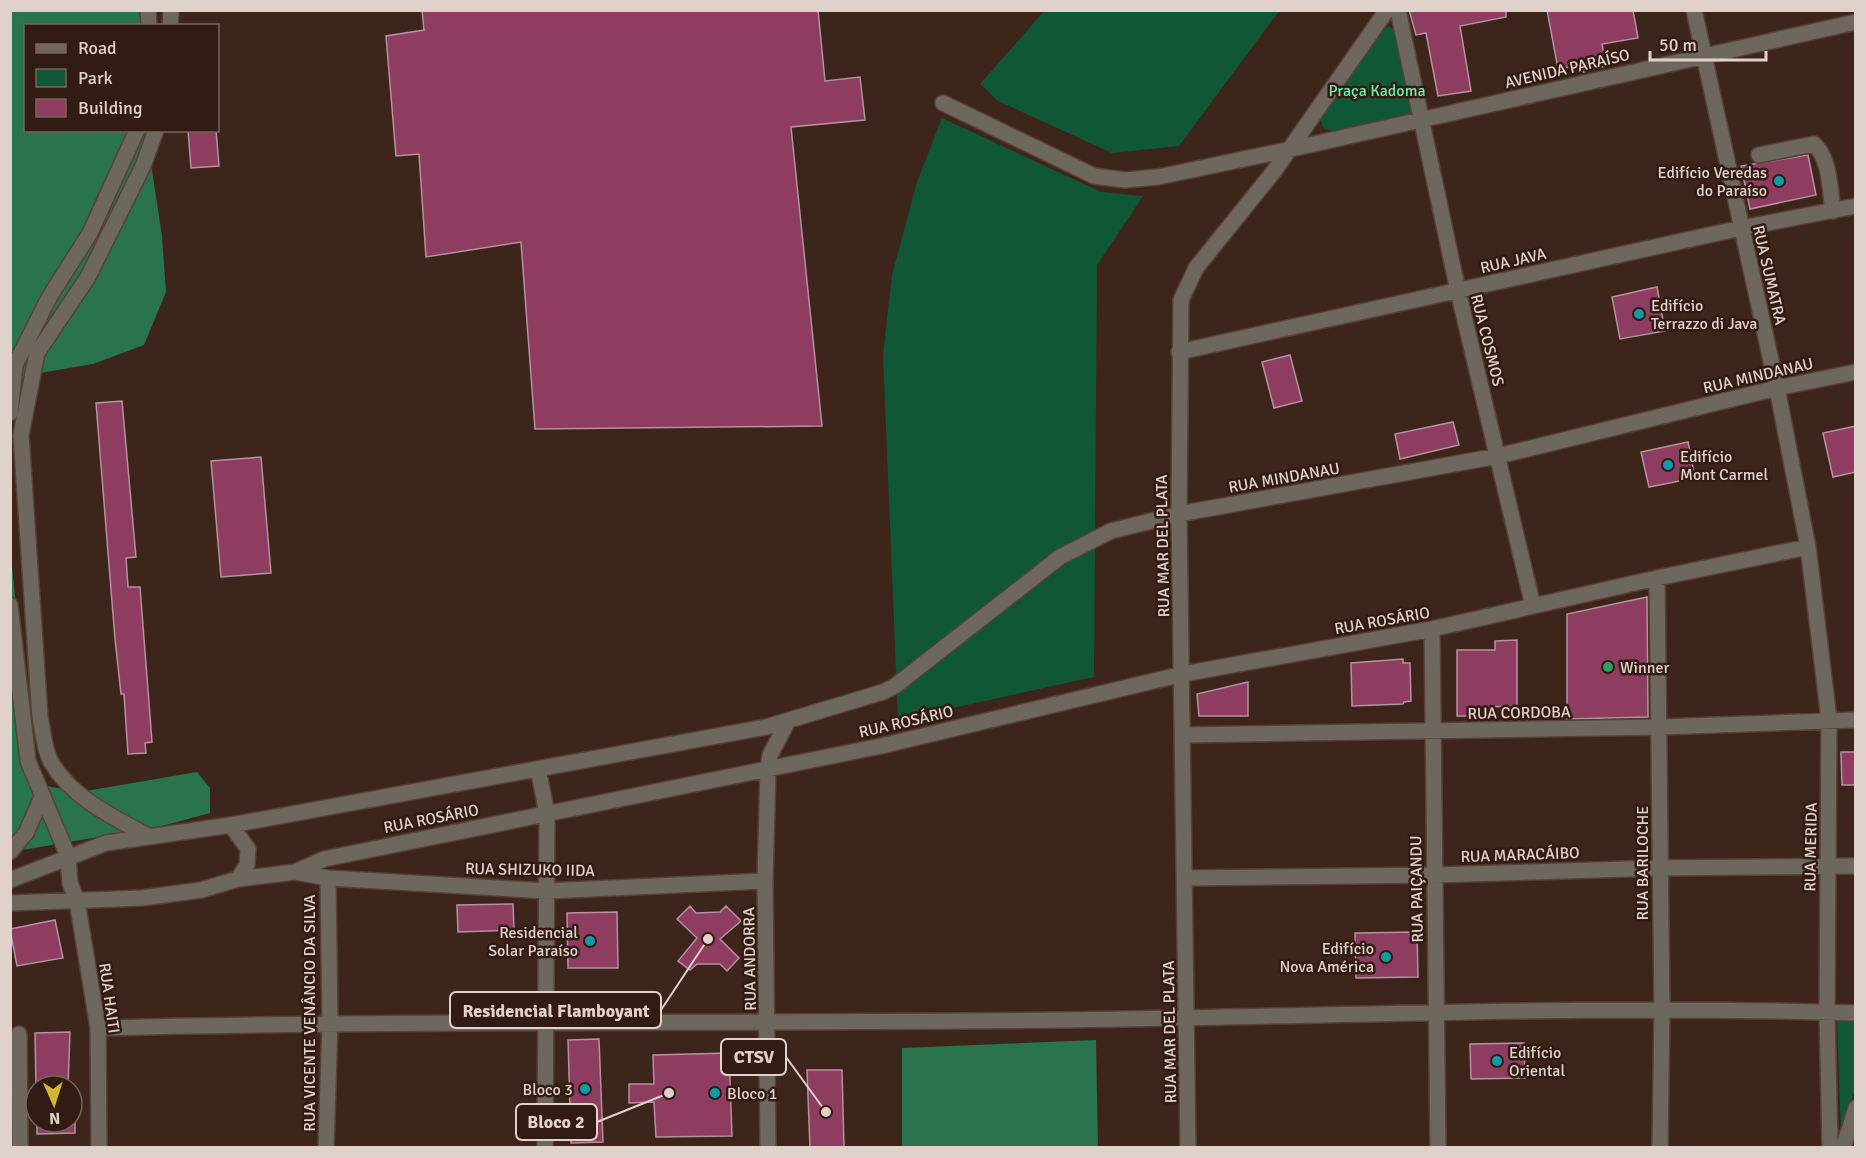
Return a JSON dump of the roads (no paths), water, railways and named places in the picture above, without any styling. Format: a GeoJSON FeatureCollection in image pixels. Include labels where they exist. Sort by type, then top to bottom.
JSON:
{"type":"FeatureCollection","features":[{"type":"Feature","properties":{"kind":"street","name":"RUA MAR DEL PLATA"},"geometry":{"type":"LineString","coordinates":[[1188,1148],[1186,878],[1179,514],[1181,300],[1196,268],[1275,170],[1387,10]]}},
{"type":"Feature","properties":{"kind":"street","name":"RUA COSMOS"},"geometry":{"type":"LineString","coordinates":[[1398,10],[1458,291],[1533,606]]}},
{"type":"Feature","properties":{"kind":"street","name":"RUA SUMATRA"},"geometry":{"type":"LineString","coordinates":[[1694,10],[1702,56],[1777,388],[1808,547]]}},
{"type":"Feature","properties":{"kind":"street","name":"AVENIDA PARAÍSO"},"geometry":{"type":"LineString","coordinates":[[944,103],[1095,176],[1125,180],[1158,177],[1287,150],[1856,22]]}},
{"type":"Feature","properties":{"kind":"street"},"geometry":{"type":"LineString","coordinates":[[10,413],[15,365],[50,296],[90,233],[136,132]]}},
{"type":"Feature","properties":{"kind":"street"},"geometry":{"type":"LineString","coordinates":[[148,836],[94,805],[68,783],[50,761],[40,717],[21,435],[37,353],[88,277],[143,166],[155,132]]}},
{"type":"Feature","properties":{"kind":"street"},"geometry":{"type":"LineString","coordinates":[[1759,155],[1814,144],[1820,149],[1825,161],[1833,211]]}},
{"type":"Feature","properties":{"kind":"street","name":"RUA JAVA"},"geometry":{"type":"LineString","coordinates":[[1179,352],[1741,228],[1856,206]]}},
{"type":"Feature","properties":{"kind":"street","name":"RUA MINDANAU"},"geometry":{"type":"LineString","coordinates":[[231,825],[766,727],[788,721],[884,692],[1060,557],[1110,531],[1179,514],[1498,456],[1777,388],[1856,372]]}},
{"type":"Feature","properties":{"kind":"street","name":"RUA ROSÁRIO"},"geometry":{"type":"LineString","coordinates":[[10,903],[142,898],[201,890],[238,879],[296,872],[324,859],[881,746],[1183,674],[1432,630],[1657,578],[1808,547]]}},
{"type":"Feature","properties":{"kind":"street","name":"RUA MERIDA"},"geometry":{"type":"LineString","coordinates":[[1808,547],[1829,719],[1827,1012],[1830,1148]]}},
{"type":"Feature","properties":{"kind":"street","name":"RUA BARILOCHE"},"geometry":{"type":"LineString","coordinates":[[1657,578],[1662,1010],[1660,1148]]}},
{"type":"Feature","properties":{"kind":"street","name":"RUA HAITI"},"geometry":{"type":"LineString","coordinates":[[10,605],[28,761],[68,856],[70,883],[77,901],[98,1028],[99,1148]]}},
{"type":"Feature","properties":{"kind":"street","name":"RUA PAIÇANDU"},"geometry":{"type":"LineString","coordinates":[[1432,630],[1438,1148]]}},
{"type":"Feature","properties":{"kind":"street","name":"RUA CORDOBA"},"geometry":{"type":"LineString","coordinates":[[1183,735],[1660,727],[1829,719],[1856,720]]}},
{"type":"Feature","properties":{"kind":"street","name":"RUA ANDORRA"},"geometry":{"type":"LineString","coordinates":[[768,1148],[769,1023],[765,881],[768,769],[770,755],[788,721]]}},
{"type":"Feature","properties":{"kind":"street"},"geometry":{"type":"LineString","coordinates":[[538,769],[547,814],[545,1148]]}},
{"type":"Feature","properties":{"kind":"street"},"geometry":{"type":"LineString","coordinates":[[10,852],[26,833],[42,797]]}},
{"type":"Feature","properties":{"kind":"street"},"geometry":{"type":"LineString","coordinates":[[10,880],[106,843],[231,825],[248,849],[247,866],[238,879]]}},
{"type":"Feature","properties":{"kind":"street","name":"RUA MARACÁIBO"},"geometry":{"type":"LineString","coordinates":[[1186,878],[1856,866]]}},
{"type":"Feature","properties":{"kind":"street","name":"RUA SHIZUKO IIDA"},"geometry":{"type":"LineString","coordinates":[[296,872],[328,878],[547,891],[765,881]]}},
{"type":"Feature","properties":{"kind":"street","name":"RUA VICENTE VENÂNCIO DA SILVA"},"geometry":{"type":"LineString","coordinates":[[326,1148],[330,1022],[328,878]]}},
{"type":"Feature","properties":{"kind":"street"},"geometry":{"type":"LineString","coordinates":[[98,1028],[330,1022],[769,1023],[1662,1010],[1856,1013]]}},
{"type":"Feature","properties":{"kind":"street"},"geometry":{"type":"LineString","coordinates":[[19,1034],[20,1148]]}},
{"type":"Feature","properties":{"kind":"street"},"geometry":{"type":"LineString","coordinates":[[1843,1148],[1856,1108]]}},
{"type":"Feature","properties":{"kind":"place","name":"Edifício Veredas do Paraíso"},"geometry":{"type":"Point","coordinates":[1779,181]}},
{"type":"Feature","properties":{"kind":"place","name":"Edifício Terrazzo di Java"},"geometry":{"type":"Point","coordinates":[1639,314]}},
{"type":"Feature","properties":{"kind":"place","name":"Edifício Mont Carmel"},"geometry":{"type":"Point","coordinates":[1668,465]}},
{"type":"Feature","properties":{"kind":"place","name":"Winner"},"geometry":{"type":"Point","coordinates":[1608,667]}},
{"type":"Feature","properties":{"kind":"place","name":"Residencial Flamboyant"},"geometry":{"type":"Point","coordinates":[708,939]}},
{"type":"Feature","properties":{"kind":"place","name":"Residencial Solar Paraíso"},"geometry":{"type":"Point","coordinates":[590,941]}},
{"type":"Feature","properties":{"kind":"place","name":"Edifício Nova América"},"geometry":{"type":"Point","coordinates":[1386,957]}},
{"type":"Feature","properties":{"kind":"place","name":"Edifício Oriental"},"geometry":{"type":"Point","coordinates":[1497,1061]}},
{"type":"Feature","properties":{"kind":"place","name":"Bloco 3"},"geometry":{"type":"Point","coordinates":[585,1089]}},
{"type":"Feature","properties":{"kind":"place","name":"Bloco 2"},"geometry":{"type":"Point","coordinates":[669,1093]}},
{"type":"Feature","properties":{"kind":"place","name":"Bloco 1"},"geometry":{"type":"Point","coordinates":[715,1093]}},
{"type":"Feature","properties":{"kind":"place","name":"CTSV"},"geometry":{"type":"Point","coordinates":[826,1112]}},
{"type":"Feature","properties":{"kind":"park label","name":"Praça Kadoma"},"geometry":{"type":"Point","coordinates":[1377,90]}}]}
